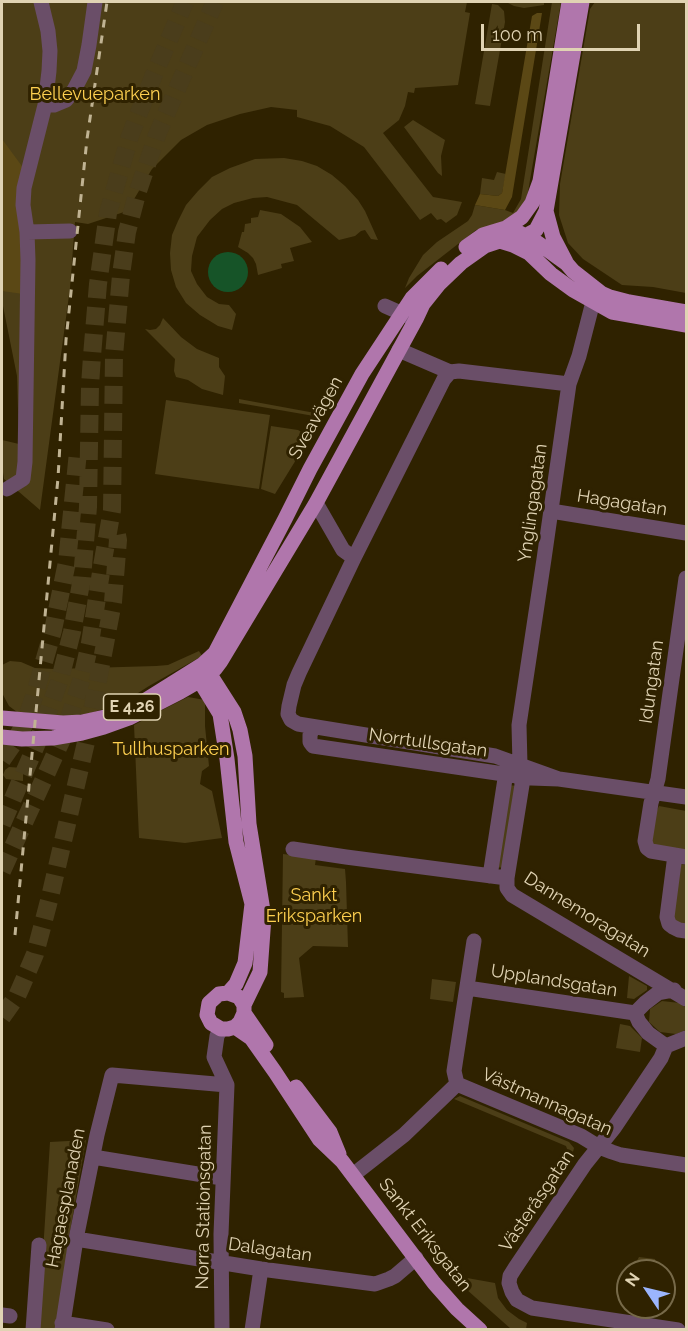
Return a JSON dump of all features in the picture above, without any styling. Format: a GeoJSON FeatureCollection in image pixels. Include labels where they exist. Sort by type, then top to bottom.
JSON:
{"type":"FeatureCollection","features":[{"type":"Feature","properties":{"kind":"main road"},"geometry":{"type":"LineString","coordinates":[[529,253],[525,236],[540,200],[540,181],[569,2]]}},
{"type":"Feature","properties":{"kind":"main road"},"geometry":{"type":"LineString","coordinates":[[525,236],[536,230],[546,211],[582,2]]}},
{"type":"Feature","properties":{"kind":"main road","name":"Sveavägen"},"geometry":{"type":"LineString","coordinates":[[228,651],[316,503],[399,350],[409,316],[421,288],[456,255],[483,235],[503,234],[522,217],[532,202],[540,181]]}},
{"type":"Feature","properties":{"kind":"main road"},"geometry":{"type":"LineString","coordinates":[[546,211],[553,237],[570,268]]}},
{"type":"Feature","properties":{"kind":"main road"},"geometry":{"type":"LineString","coordinates":[[503,234],[525,236],[538,243],[570,268],[612,312],[687,325]]}},
{"type":"Feature","properties":{"kind":"main road"},"geometry":{"type":"LineString","coordinates":[[503,234],[573,290],[687,312]]}},
{"type":"Feature","properties":{"kind":"main road","name":"Sveavägen"},"geometry":{"type":"LineString","coordinates":[[201,672],[215,653],[357,383],[409,316]]}},
{"type":"Feature","properties":{"kind":"main road"},"geometry":{"type":"LineString","coordinates":[[2,737],[53,738],[104,728],[180,692],[201,672],[215,669],[228,651]]}},
{"type":"Feature","properties":{"kind":"main road"},"geometry":{"type":"LineString","coordinates":[[224,708],[222,684],[228,651]]}},
{"type":"Feature","properties":{"kind":"main road"},"geometry":{"type":"LineString","coordinates":[[201,672],[212,700]]}},
{"type":"Feature","properties":{"kind":"main road"},"geometry":{"type":"LineString","coordinates":[[201,672],[224,708]]}},
{"type":"Feature","properties":{"kind":"main road","name":"E 4.26"},"geometry":{"type":"LineString","coordinates":[[6,719],[63,723],[95,719],[141,703],[201,672]]}},
{"type":"Feature","properties":{"kind":"main road"},"geometry":{"type":"LineString","coordinates":[[180,692],[202,693],[224,708]]}},
{"type":"Feature","properties":{"kind":"main road"},"geometry":{"type":"LineString","coordinates":[[2,704],[6,719]]}},
{"type":"Feature","properties":{"kind":"main road","name":"Norra Stationsgatan"},"geometry":{"type":"LineString","coordinates":[[224,708],[234,712],[245,756],[249,824],[264,917],[260,972],[240,1022],[222,1026],[207,1015],[209,1003],[219,994],[228,993],[236,984],[245,963],[252,904],[236,842],[224,708]]}},
{"type":"Feature","properties":{"kind":"main road"},"geometry":{"type":"LineString","coordinates":[[228,993],[239,998],[244,1009]]}},
{"type":"Feature","properties":{"kind":"main road","name":"Sankt Eriksgatan"},"geometry":{"type":"LineString","coordinates":[[244,1009],[285,1072],[330,1132],[342,1161]]}},
{"type":"Feature","properties":{"kind":"main road","name":"Sankt Eriksgatan"},"geometry":{"type":"LineString","coordinates":[[222,1026],[251,1038],[319,1139],[342,1161],[434,1283],[457,1309],[480,1329]]}},
{"type":"Feature","properties":{"kind":"street"},"geometry":{"type":"LineString","coordinates":[[7,489],[23,478],[25,462],[28,260],[23,205],[24,188],[45,105],[49,71],[48,31],[41,2]]}},
{"type":"Feature","properties":{"kind":"street"},"geometry":{"type":"LineString","coordinates":[[45,105],[54,105],[66,100],[84,71],[90,45],[95,2]]}},
{"type":"Feature","properties":{"kind":"street"},"geometry":{"type":"LineString","coordinates":[[27,232],[70,231]]}},
{"type":"Feature","properties":{"kind":"street","name":"Ynglingagatan"},"geometry":{"type":"LineString","coordinates":[[507,878],[522,785],[514,769],[510,748],[519,725],[569,384],[579,356],[594,295]]}},
{"type":"Feature","properties":{"kind":"street"},"geometry":{"type":"LineString","coordinates":[[385,306],[409,316]]}},
{"type":"Feature","properties":{"kind":"street"},"geometry":{"type":"LineString","coordinates":[[399,350],[450,372],[459,371],[569,384]]}},
{"type":"Feature","properties":{"kind":"street"},"geometry":{"type":"LineString","coordinates":[[316,503],[343,550],[354,558],[444,379],[450,372]]}},
{"type":"Feature","properties":{"kind":"street","name":"Hagagatan"},"geometry":{"type":"LineString","coordinates":[[551,511],[687,533]]}},
{"type":"Feature","properties":{"kind":"street","name":"Norrtullsgatan"},"geometry":{"type":"LineString","coordinates":[[354,558],[294,685],[288,714],[291,720],[298,724],[495,756],[531,778],[559,779],[687,797]]}},
{"type":"Feature","properties":{"kind":"street","name":"Idungatan"},"geometry":{"type":"LineString","coordinates":[[681,856],[651,851],[647,848],[645,841],[687,578]]}},
{"type":"Feature","properties":{"kind":"street","name":"Ynglingagatan"},"geometry":{"type":"LineString","coordinates":[[490,876],[514,769]]}},
{"type":"Feature","properties":{"kind":"street","name":"Dannemoragatan"},"geometry":{"type":"LineString","coordinates":[[293,849],[507,878],[507,888],[512,895],[680,994]]}},
{"type":"Feature","properties":{"kind":"street"},"geometry":{"type":"LineString","coordinates":[[681,856],[667,916],[669,924],[679,930],[687,931]]}},
{"type":"Feature","properties":{"kind":"street","name":"Upplandsgatan"},"geometry":{"type":"LineString","coordinates":[[457,1084],[454,1071],[474,941]]}},
{"type":"Feature","properties":{"kind":"street","name":"Upplandsgatan"},"geometry":{"type":"LineString","coordinates":[[467,988],[635,1013],[658,993],[680,994]]}},
{"type":"Feature","properties":{"kind":"street","name":"Upplandsgatan"},"geometry":{"type":"LineString","coordinates":[[635,1013],[648,1033],[666,1046]]}},
{"type":"Feature","properties":{"kind":"street","name":"Norra Stationsgatan"},"geometry":{"type":"LineString","coordinates":[[222,1026],[217,1036],[214,1057],[227,1085],[222,1178],[222,1329]]}},
{"type":"Feature","properties":{"kind":"street"},"geometry":{"type":"LineString","coordinates":[[666,1046],[687,1038]]}},
{"type":"Feature","properties":{"kind":"street","name":"Västeråsgatan"},"geometry":{"type":"LineString","coordinates":[[666,1046],[614,1128],[585,1164],[510,1276],[510,1283],[517,1300],[532,1308],[678,1329]]}},
{"type":"Feature","properties":{"kind":"street","name":"Hagaesplanaden"},"geometry":{"type":"LineString","coordinates":[[62,1326],[76,1239],[112,1075],[227,1085]]}},
{"type":"Feature","properties":{"kind":"street","name":"Västmannagatan"},"geometry":{"type":"LineString","coordinates":[[353,1175],[404,1135],[457,1084],[621,1155],[687,1165]]}},
{"type":"Feature","properties":{"kind":"street"},"geometry":{"type":"LineString","coordinates":[[93,1157],[222,1178]]}},
{"type":"Feature","properties":{"kind":"street","name":"Dalagatan"},"geometry":{"type":"LineString","coordinates":[[76,1239],[261,1269],[375,1284],[395,1276],[416,1258]]}},
{"type":"Feature","properties":{"kind":"street","name":"Hagaesplanaden"},"geometry":{"type":"LineString","coordinates":[[33,1329],[39,1245]]}},
{"type":"Feature","properties":{"kind":"street"},"geometry":{"type":"LineString","coordinates":[[252,1329],[261,1269]]}},
{"type":"Feature","properties":{"kind":"street"},"geometry":{"type":"LineString","coordinates":[[62,1326],[107,1329]]}},
{"type":"Feature","properties":{"kind":"green space","name":"Bellevueparken"},"geometry":{"type":"Polygon","coordinates":[[[2,2],[467,2],[465,12],[470,13],[458,85],[415,88],[414,93],[408,92],[399,120],[383,133],[433,197],[462,202],[457,215],[446,223],[441,219],[437,220],[431,213],[420,220],[364,147],[330,126],[297,117],[297,110],[271,107],[207,125],[181,140],[152,169],[127,211],[88,224],[75,222],[70,288],[40,510],[4,479],[2,466],[2,440],[19,444],[17,376],[2,301],[2,2]]]}},
{"type":"Feature","properties":{"kind":"green space"},"geometry":{"type":"Polygon","coordinates":[[[506,2],[544,2],[544,5],[524,8],[506,2]]]}},
{"type":"Feature","properties":{"kind":"green space"},"geometry":{"type":"Polygon","coordinates":[[[552,2],[561,2],[526,203],[515,217],[476,230],[405,288],[423,255],[437,242],[468,221],[475,205],[513,213],[521,199],[552,2]]]}},
{"type":"Feature","properties":{"kind":"green space"},"geometry":{"type":"Polygon","coordinates":[[[595,2],[686,2],[686,293],[653,287],[622,285],[583,259],[568,243],[559,215],[560,184],[590,9],[595,2]]]}},
{"type":"Feature","properties":{"kind":"green space"},"geometry":{"type":"Polygon","coordinates":[[[492,4],[498,5],[504,11],[505,22],[490,106],[475,104],[492,4]]]}},
{"type":"Feature","properties":{"kind":"green space"},"geometry":{"type":"Polygon","coordinates":[[[413,120],[445,140],[441,156],[442,176],[404,127],[413,120]]]}},
{"type":"Feature","properties":{"kind":"green space"},"geometry":{"type":"Polygon","coordinates":[[[284,158],[317,166],[345,186],[365,211],[378,240],[371,239],[365,230],[355,236],[339,240],[297,205],[267,197],[234,203],[222,209],[197,237],[191,271],[207,297],[219,304],[229,305],[236,314],[232,330],[218,326],[186,303],[176,287],[171,270],[172,235],[186,205],[212,177],[255,159],[284,158]]]}},
{"type":"Feature","properties":{"kind":"green space"},"geometry":{"type":"Polygon","coordinates":[[[497,172],[506,174],[502,193],[498,196],[480,194],[482,178],[494,180],[497,172]]]}},
{"type":"Feature","properties":{"kind":"green space"},"geometry":{"type":"Polygon","coordinates":[[[260,210],[281,214],[300,227],[312,242],[290,248],[294,261],[281,264],[282,268],[258,275],[253,258],[238,247],[245,224],[251,223],[251,218],[258,217],[260,210]]]}},
{"type":"Feature","properties":{"kind":"green space"},"geometry":{"type":"Polygon","coordinates":[[[163,318],[181,337],[197,349],[219,358],[219,367],[225,376],[223,395],[202,389],[188,380],[176,377],[175,359],[145,329],[156,329],[163,318]]]}},
{"type":"Feature","properties":{"kind":"green space"},"geometry":{"type":"Polygon","coordinates":[[[239,399],[315,413],[314,416],[239,403],[239,399]]]}},
{"type":"Feature","properties":{"kind":"green space"},"geometry":{"type":"Polygon","coordinates":[[[166,400],[270,415],[259,489],[155,474],[166,400]]]}},
{"type":"Feature","properties":{"kind":"green space"},"geometry":{"type":"Polygon","coordinates":[[[271,426],[298,430],[310,437],[275,494],[261,489],[271,426]]]}},
{"type":"Feature","properties":{"kind":"green space"},"geometry":{"type":"Polygon","coordinates":[[[199,651],[202,656],[124,702],[91,713],[70,716],[17,712],[9,706],[2,693],[2,665],[10,661],[21,662],[35,668],[54,669],[156,666],[168,665],[199,651]]]}},
{"type":"Feature","properties":{"kind":"green space","name":"Tullhusparken"},"geometry":{"type":"Polygon","coordinates":[[[188,697],[205,700],[209,766],[202,771],[200,784],[212,791],[222,838],[185,843],[139,838],[134,725],[188,697]]]}},
{"type":"Feature","properties":{"kind":"green space"},"geometry":{"type":"Polygon","coordinates":[[[9,767],[23,768],[23,781],[6,779],[3,775],[9,767]]]}},
{"type":"Feature","properties":{"kind":"green space"},"geometry":{"type":"Polygon","coordinates":[[[506,785],[520,786],[507,868],[493,867],[506,785]]]}},
{"type":"Feature","properties":{"kind":"green space"},"geometry":{"type":"Polygon","coordinates":[[[659,806],[686,811],[686,850],[651,843],[654,816],[659,806]]]}},
{"type":"Feature","properties":{"kind":"green space","name":"Sankt Eriksparken"},"geometry":{"type":"Polygon","coordinates":[[[283,854],[316,858],[315,865],[345,869],[348,947],[313,946],[299,958],[304,997],[284,998],[284,993],[281,992],[283,854]]]}},
{"type":"Feature","properties":{"kind":"green space"},"geometry":{"type":"Polygon","coordinates":[[[681,864],[686,865],[686,928],[672,920],[681,864]]]}},
{"type":"Feature","properties":{"kind":"green space"},"geometry":{"type":"Polygon","coordinates":[[[629,976],[647,986],[647,990],[634,999],[627,998],[629,976]]]}},
{"type":"Feature","properties":{"kind":"green space"},"geometry":{"type":"Polygon","coordinates":[[[432,979],[456,982],[453,1002],[430,999],[432,979]]]}},
{"type":"Feature","properties":{"kind":"green space"},"geometry":{"type":"Polygon","coordinates":[[[662,1001],[680,1003],[686,1008],[686,1030],[676,1034],[660,1032],[649,1022],[650,1009],[662,1001]]]}},
{"type":"Feature","properties":{"kind":"green space"},"geometry":{"type":"Polygon","coordinates":[[[620,1024],[630,1026],[642,1038],[640,1052],[616,1048],[620,1024]]]}},
{"type":"Feature","properties":{"kind":"green space"},"geometry":{"type":"Polygon","coordinates":[[[460,1096],[569,1142],[574,1148],[571,1160],[566,1146],[454,1099],[460,1096]]]}},
{"type":"Feature","properties":{"kind":"green space"},"geometry":{"type":"Polygon","coordinates":[[[86,1140],[68,1243],[58,1329],[38,1330],[50,1142],[86,1140]]]}},
{"type":"Feature","properties":{"kind":"green space"},"geometry":{"type":"Polygon","coordinates":[[[467,1278],[495,1283],[498,1298],[507,1310],[527,1323],[526,1329],[511,1329],[466,1289],[467,1278]]]}},
{"type":"Feature","properties":{"kind":"shaded area"},"geometry":{"type":"Polygon","coordinates":[[[542,13],[512,197],[505,210],[475,205],[480,194],[498,196],[502,193],[532,16],[542,13]]]}},
{"type":"Feature","properties":{"kind":"shaded area"},"geometry":{"type":"Polygon","coordinates":[[[2,139],[24,169],[23,294],[2,291],[2,139]]]}},
{"type":"Feature","properties":{"kind":"shaded area"},"geometry":{"type":"Polygon","coordinates":[[[228,252],[242,258],[248,272],[242,286],[228,292],[214,286],[208,272],[214,258],[228,252]]]}},
{"type":"Feature","properties":{"kind":"tunnel"},"geometry":{"type":"LineString","coordinates":[[2,824],[37,743],[60,679],[82,578],[88,507],[92,356],[98,284],[108,213],[130,136],[185,2]]}},
{"type":"Feature","properties":{"kind":"tunnel"},"geometry":{"type":"LineString","coordinates":[[2,871],[63,737],[82,678],[112,510],[114,356],[127,232],[157,135],[215,2]]}},
{"type":"Feature","properties":{"kind":"tunnel"},"geometry":{"type":"LineString","coordinates":[[2,760],[24,725],[53,630],[67,562],[78,452]]}},
{"type":"Feature","properties":{"kind":"tunnel"},"geometry":{"type":"LineString","coordinates":[[2,1017],[17,996],[35,954],[50,897],[87,738],[113,602],[117,535]]}},
{"type":"Feature","properties":{"kind":"railway"},"geometry":{"type":"LineString","coordinates":[[15,935],[58,478],[66,340],[87,139],[107,2]]}}]}
